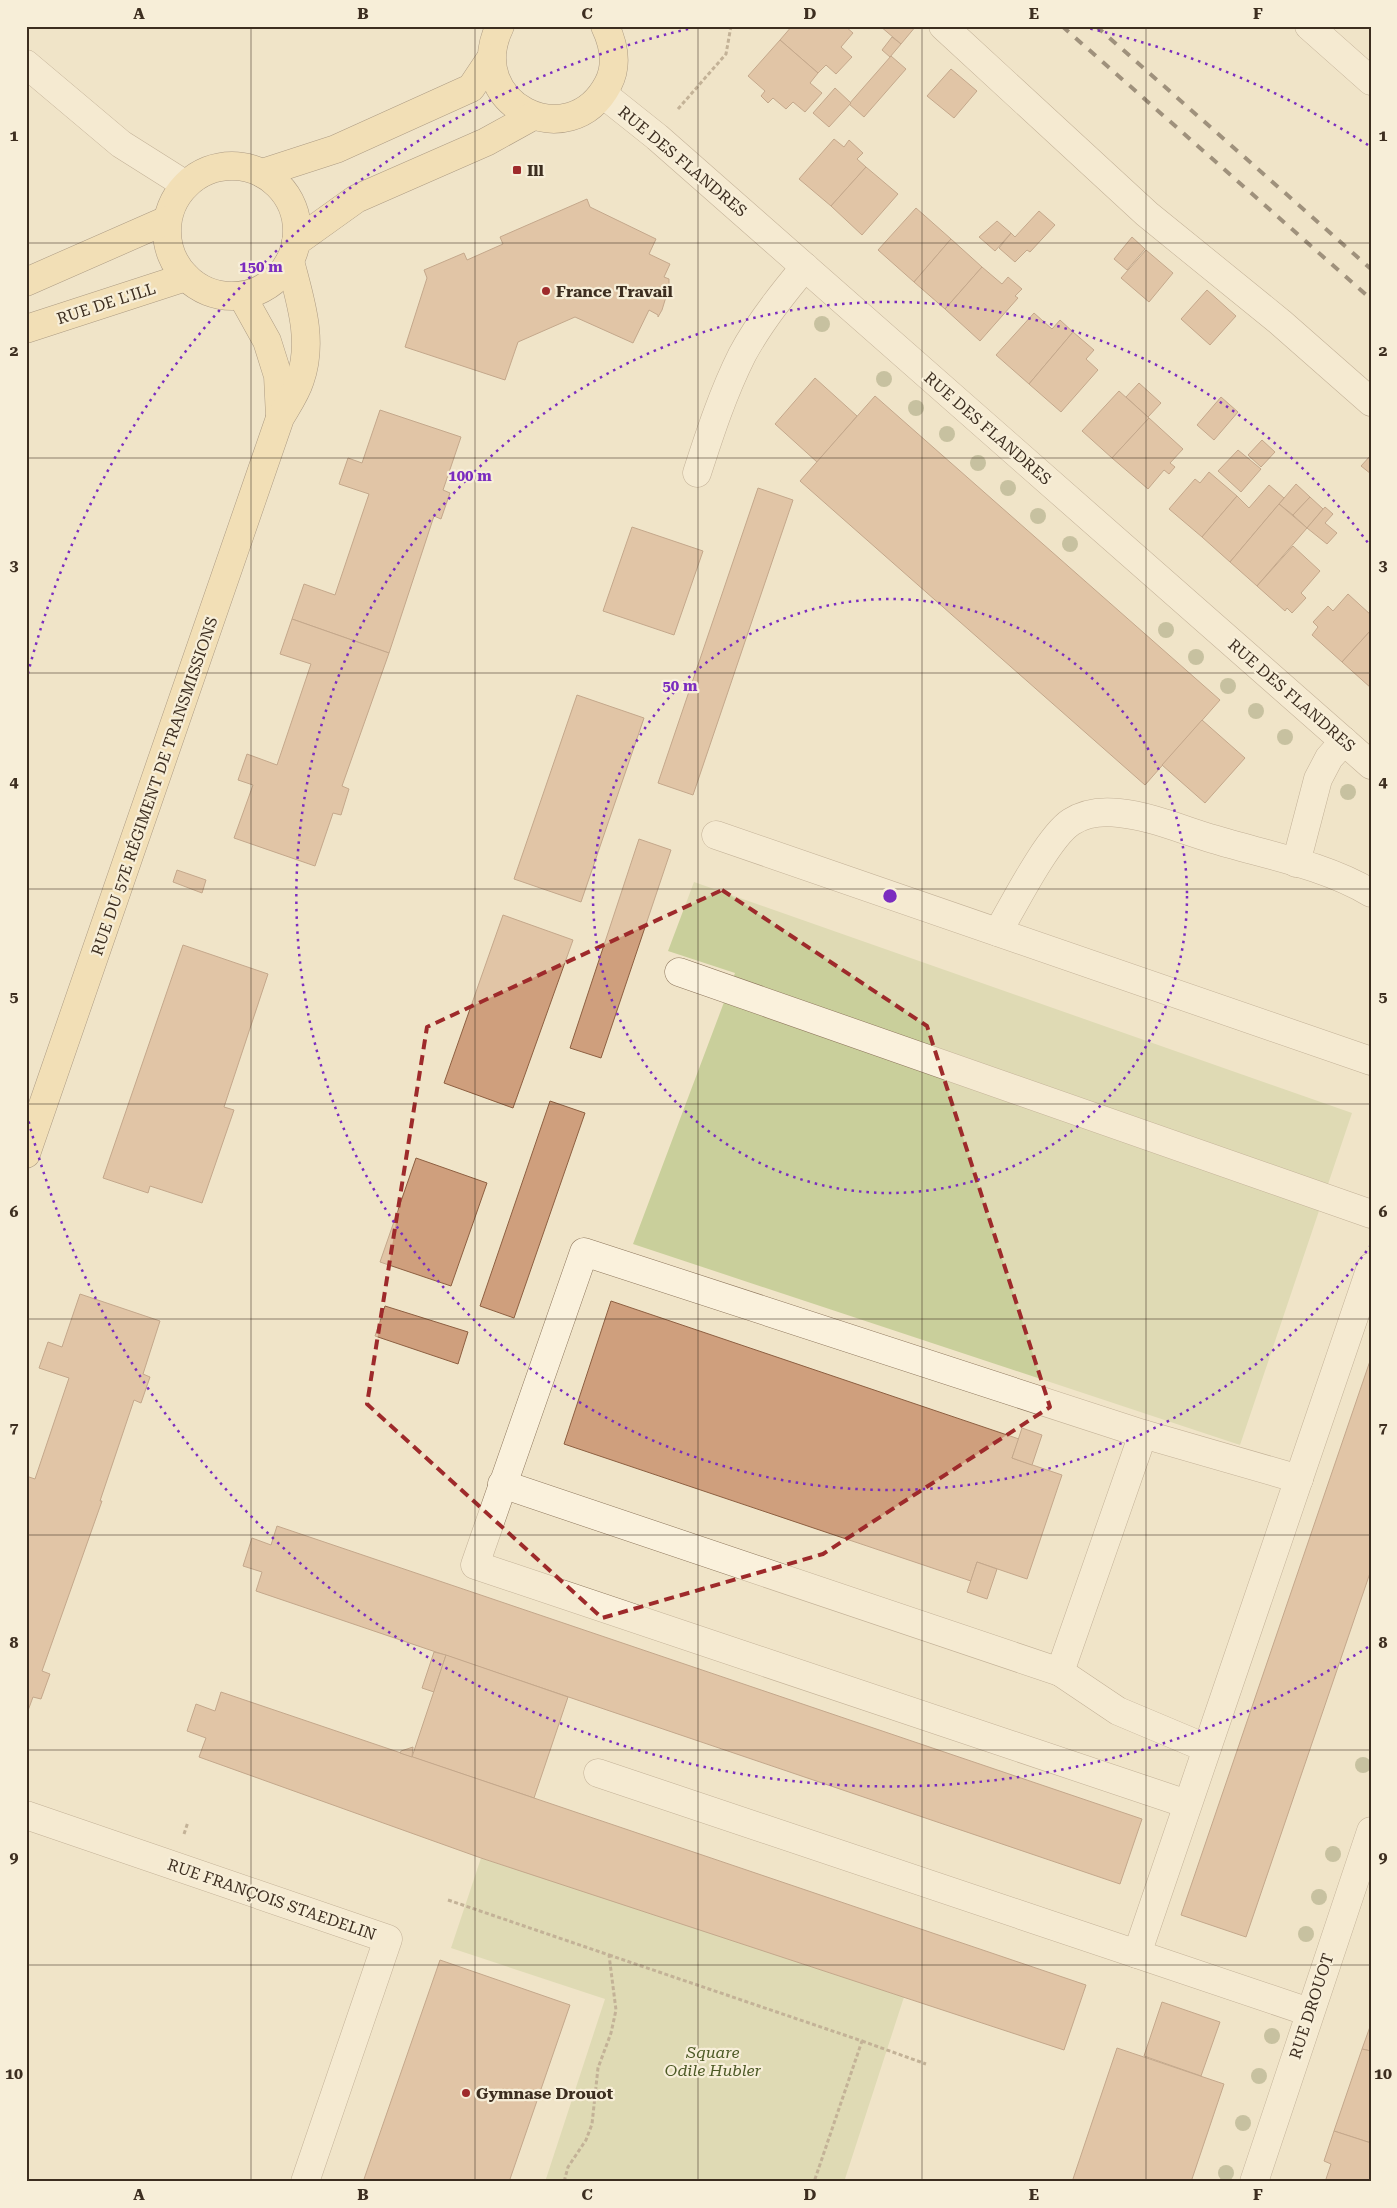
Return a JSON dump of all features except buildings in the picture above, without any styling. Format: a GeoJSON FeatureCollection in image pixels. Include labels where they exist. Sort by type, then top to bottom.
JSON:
{"type":"FeatureCollection","features":[{"type":"Feature","properties":{"kind":"main road"},"geometry":{"type":"LineString","coordinates":[[500,26],[494,39],[491,58],[494,77],[502,94],[516,108],[533,116],[552,119],[572,116],[589,108],[602,94],[612,77],[614,58],[611,38],[605,26]]}},
{"type":"Feature","properties":{"kind":"main road"},"geometry":{"type":"LineString","coordinates":[[262,173],[336,149],[471,88],[491,58]]}},
{"type":"Feature","properties":{"kind":"main road"},"geometry":{"type":"LineString","coordinates":[[293,252],[296,222],[290,202],[278,186],[262,173],[243,167],[222,167],[203,173],[186,185],[174,201],[168,220],[167,241],[173,260],[186,277],[202,289],[221,296],[242,296],[261,290],[278,278],[293,252],[356,199],[486,142],[533,116]]}},
{"type":"Feature","properties":{"kind":"main road"},"geometry":{"type":"LineString","coordinates":[[26,282],[168,220]]}},
{"type":"Feature","properties":{"kind":"main road","name":"RUE DU 57E RÉGIMENT DE TRANSMISSIONS"},"geometry":{"type":"LineString","coordinates":[[26,1154],[280,418],[300,380],[306,352],[306,322],[293,252]]}},
{"type":"Feature","properties":{"kind":"main road","name":"RUE DE L'ILL"},"geometry":{"type":"LineString","coordinates":[[26,329],[186,277]]}},
{"type":"Feature","properties":{"kind":"main road","name":"RUE DU 57E RÉGIMENT DE TRANSMISSIONS"},"geometry":{"type":"LineString","coordinates":[[242,296],[268,341],[278,376],[280,418]]}},
{"type":"Feature","properties":{"kind":"street"},"geometry":{"type":"LineString","coordinates":[[943,26],[1146,214],[1280,322],[1371,402]]}},
{"type":"Feature","properties":{"kind":"street"},"geometry":{"type":"LineString","coordinates":[[1309,26],[1371,81]]}},
{"type":"Feature","properties":{"kind":"street"},"geometry":{"type":"LineString","coordinates":[[26,64],[120,144],[186,185]]}},
{"type":"Feature","properties":{"kind":"street","name":"RUE DES FLANDRES"},"geometry":{"type":"LineString","coordinates":[[602,94],[652,133],[1371,765]]}},
{"type":"Feature","properties":{"kind":"street"},"geometry":{"type":"LineString","coordinates":[[697,474],[721,402],[743,354],[777,300],[805,267]]}},
{"type":"Feature","properties":{"kind":"street"},"geometry":{"type":"LineString","coordinates":[[1296,863],[1318,779],[1329,758],[1344,741]]}},
{"type":"Feature","properties":{"kind":"street"},"geometry":{"type":"LineString","coordinates":[[998,932],[1049,846],[1070,822],[1092,813],[1119,813],[1152,821],[1351,881],[1371,893]]}},
{"type":"Feature","properties":{"kind":"street"},"geometry":{"type":"LineString","coordinates":[[716,834],[1371,1061]]}},
{"type":"Feature","properties":{"kind":"street"},"geometry":{"type":"LineString","coordinates":[[679,972],[1371,1214]]}},
{"type":"Feature","properties":{"kind":"street"},"geometry":{"type":"LineString","coordinates":[[1186,1804],[475,1565],[502,1484],[584,1252],[1143,1434],[1299,1479]]}},
{"type":"Feature","properties":{"kind":"street"},"geometry":{"type":"LineString","coordinates":[[1138,1954],[1186,1804],[1371,1267]]}},
{"type":"Feature","properties":{"kind":"street"},"geometry":{"type":"LineString","coordinates":[[1060,1672],[1143,1434]]}},
{"type":"Feature","properties":{"kind":"street"},"geometry":{"type":"LineString","coordinates":[[502,1484],[1060,1672],[1118,1711],[1206,1748]]}},
{"type":"Feature","properties":{"kind":"street"},"geometry":{"type":"LineString","coordinates":[[598,1773],[1309,2012]]}},
{"type":"Feature","properties":{"kind":"street","name":"RUE FRANÇOIS STAEDELIN"},"geometry":{"type":"LineString","coordinates":[[26,1815],[388,1938],[305,2182]]}},
{"type":"Feature","properties":{"kind":"street","name":"RUE DROUOT"},"geometry":{"type":"LineString","coordinates":[[1254,2182],[1309,2012],[1371,1831]]}},
{"type":"Feature","properties":{"kind":"path"},"geometry":{"type":"LineString","coordinates":[[675,112],[726,54],[731,26]]}},
{"type":"Feature","properties":{"kind":"path"},"geometry":{"type":"LineString","coordinates":[[448,1900],[926,2064]]}},
{"type":"Feature","properties":{"kind":"path"},"geometry":{"type":"LineString","coordinates":[[564,2182],[568,2167],[586,2140],[592,2124],[598,2068],[616,2010],[609,1955]]}},
{"type":"Feature","properties":{"kind":"path"},"geometry":{"type":"LineString","coordinates":[[814,2182],[862,2041]]}},
{"type":"Feature","properties":{"kind":"highlighted area"},"geometry":{"type":"Polygon","coordinates":[[[722,890],[927,1026],[1050,1407],[823,1554],[602,1618],[367,1404],[427,1027],[722,890]]]}},
{"type":"Feature","properties":{"kind":"green space"},"geometry":{"type":"Polygon","coordinates":[[[694,882],[1352,1113],[1240,1445],[633,1244],[735,973],[668,951],[694,882]]]}},
{"type":"Feature","properties":{"kind":"green space","name":"Square Odile Hubler"},"geometry":{"type":"Polygon","coordinates":[[[481,1858],[904,1997],[844,2182],[545,2182],[605,1999],[451,1948],[481,1858]]]}},
{"type":"Feature","properties":{"kind":"railway"},"geometry":{"type":"LineString","coordinates":[[1062,26],[1371,299]]}},
{"type":"Feature","properties":{"kind":"railway"},"geometry":{"type":"LineString","coordinates":[[1096,26],[1371,269]]}},
{"type":"Feature","properties":{"kind":"place","name":"Ill"},"geometry":{"type":"Point","coordinates":[517,170]}},
{"type":"Feature","properties":{"kind":"place","name":"France Travail"},"geometry":{"type":"Point","coordinates":[546,291]}},
{"type":"Feature","properties":{"kind":"place","name":"Gymnase Drouot"},"geometry":{"type":"Point","coordinates":[466,2093]}}]}
